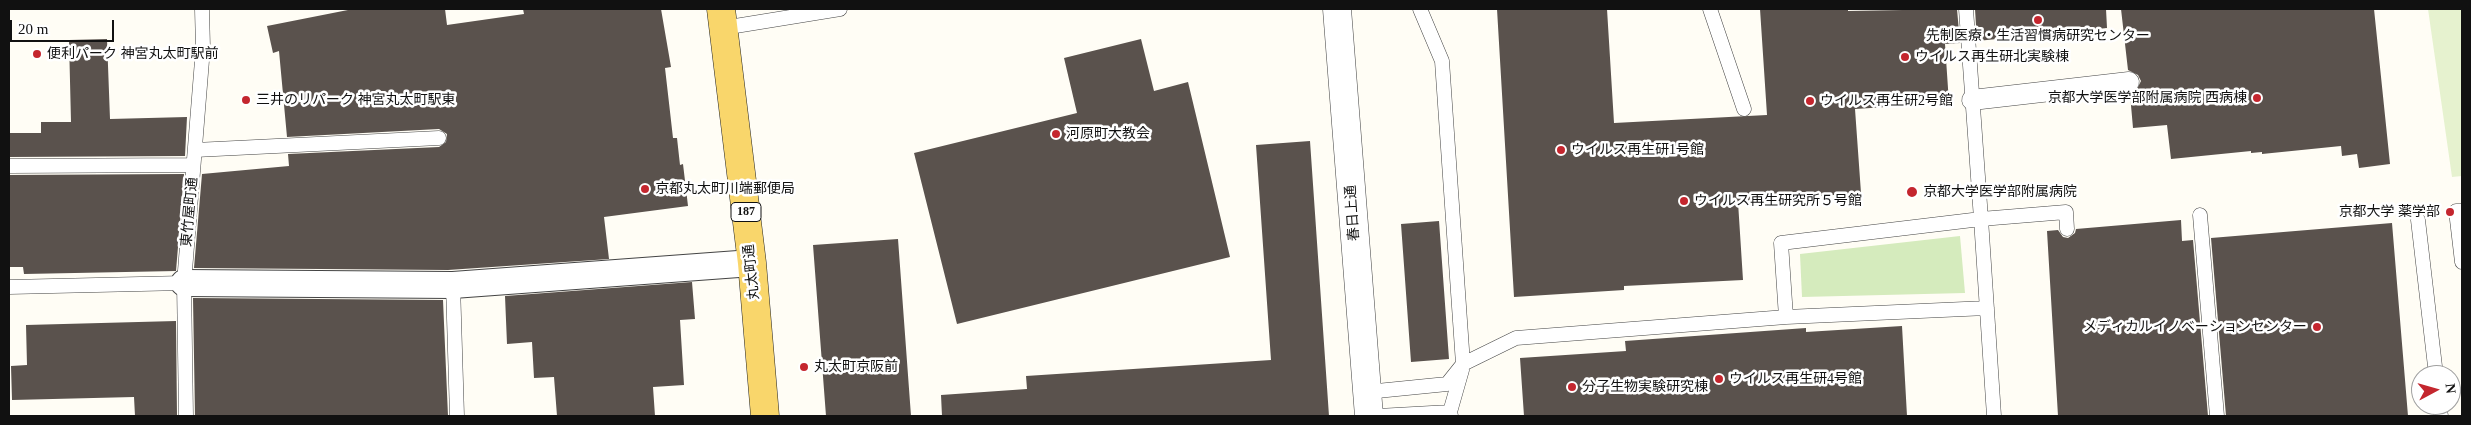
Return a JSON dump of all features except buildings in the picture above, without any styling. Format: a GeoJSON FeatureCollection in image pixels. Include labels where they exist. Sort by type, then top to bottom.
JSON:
{"type":"FeatureCollection","features":[{"type":"Feature","properties":{"kind":"main road","name":"丸太町通"},"geometry":{"type":"LineString","coordinates":[[722,18],[752,263],[765,416]]}},
{"type":"Feature","properties":{"kind":"street","name":"春日上通"},"geometry":{"type":"LineString","coordinates":[[1337,9],[1371,408]]}},
{"type":"Feature","properties":{"kind":"street"},"geometry":{"type":"LineString","coordinates":[[1972,100],[2129,82]]}},
{"type":"Feature","properties":{"kind":"street"},"geometry":{"type":"LineString","coordinates":[[184,283],[452,285],[752,263]]}},
{"type":"Feature","properties":{"kind":"lane","name":"東竹屋町通"},"geometry":{"type":"LineString","coordinates":[[186,416],[184,283],[202,48],[202,9]]}},
{"type":"Feature","properties":{"kind":"lane"},"geometry":{"type":"LineString","coordinates":[[722,18],[840,9]]}},
{"type":"Feature","properties":{"kind":"lane"},"geometry":{"type":"LineString","coordinates":[[1371,408],[1450,414],[1463,364],[1442,62],[1420,9]]}},
{"type":"Feature","properties":{"kind":"lane"},"geometry":{"type":"LineString","coordinates":[[1710,9],[1744,109]]}},
{"type":"Feature","properties":{"kind":"lane"},"geometry":{"type":"LineString","coordinates":[[1966,9],[1994,416]]}},
{"type":"Feature","properties":{"kind":"lane"},"geometry":{"type":"LineString","coordinates":[[195,150],[439,138]]}},
{"type":"Feature","properties":{"kind":"lane"},"geometry":{"type":"LineString","coordinates":[[9,166],[193,165]]}},
{"type":"Feature","properties":{"kind":"lane"},"geometry":{"type":"LineString","coordinates":[[2462,211],[2456,211],[2462,262]]}},
{"type":"Feature","properties":{"kind":"lane"},"geometry":{"type":"LineString","coordinates":[[1786,317],[1781,243],[1981,219],[2066,212],[2068,229]]}},
{"type":"Feature","properties":{"kind":"lane"},"geometry":{"type":"LineString","coordinates":[[2200,215],[2217,416]]}},
{"type":"Feature","properties":{"kind":"lane"},"geometry":{"type":"LineString","coordinates":[[2418,220],[2435,365]]}},
{"type":"Feature","properties":{"kind":"lane"},"geometry":{"type":"LineString","coordinates":[[9,287],[184,283]]}},
{"type":"Feature","properties":{"kind":"lane"},"geometry":{"type":"LineString","coordinates":[[452,285],[457,416]]}},
{"type":"Feature","properties":{"kind":"lane"},"geometry":{"type":"LineString","coordinates":[[1371,408],[1447,384],[1463,364],[1516,338],[1786,317],[1987,308]]}},
{"type":"Feature","properties":{"kind":"green space"},"geometry":{"type":"Polygon","coordinates":[[[2428,9],[2462,9],[2462,176],[2452,177],[2428,9]]]}},
{"type":"Feature","properties":{"kind":"green space"},"geometry":{"type":"Polygon","coordinates":[[[1960,236],[1965,293],[1802,297],[1800,254],[1960,236]]]}},
{"type":"Feature","properties":{"kind":"place","name":"先制医療・生活習慣病研究センター"},"geometry":{"type":"Point","coordinates":[2038,20]}},
{"type":"Feature","properties":{"kind":"place","name":"便利パーク 神宮丸太町駅前"},"geometry":{"type":"Point","coordinates":[37,54]}},
{"type":"Feature","properties":{"kind":"place","name":"ウイルス再生研北実験棟"},"geometry":{"type":"Point","coordinates":[1905,57]}},
{"type":"Feature","properties":{"kind":"place","name":"京都大学医学部附属病院 西病棟"},"geometry":{"type":"Point","coordinates":[2257,98]}},
{"type":"Feature","properties":{"kind":"place","name":"三井のリパーク 神宮丸太町駅東"},"geometry":{"type":"Point","coordinates":[246,100]}},
{"type":"Feature","properties":{"kind":"place","name":"ウイルス再生研2号館"},"geometry":{"type":"Point","coordinates":[1810,101]}},
{"type":"Feature","properties":{"kind":"place","name":"河原町大教会"},"geometry":{"type":"Point","coordinates":[1056,134]}},
{"type":"Feature","properties":{"kind":"place","name":"ウイルス再生研1号館"},"geometry":{"type":"Point","coordinates":[1561,150]}},
{"type":"Feature","properties":{"kind":"place","name":"京都丸太町川端郵便局"},"geometry":{"type":"Point","coordinates":[645,189]}},
{"type":"Feature","properties":{"kind":"place","name":"京都大学医学部附属病院"},"geometry":{"type":"Point","coordinates":[1912,192]}},
{"type":"Feature","properties":{"kind":"place","name":"ウイルス再生研究所５号館"},"geometry":{"type":"Point","coordinates":[1684,201]}},
{"type":"Feature","properties":{"kind":"place","name":"京都大学 薬学部"},"geometry":{"type":"Point","coordinates":[2450,212]}},
{"type":"Feature","properties":{"kind":"place","name":"メディカルイノベーションセンター"},"geometry":{"type":"Point","coordinates":[2317,327]}},
{"type":"Feature","properties":{"kind":"place","name":"丸太町京阪前"},"geometry":{"type":"Point","coordinates":[804,367]}},
{"type":"Feature","properties":{"kind":"place","name":"ウイルス再生研4号館"},"geometry":{"type":"Point","coordinates":[1719,379]}},
{"type":"Feature","properties":{"kind":"place","name":"分子生物実験研究棟"},"geometry":{"type":"Point","coordinates":[1572,387]}}]}
